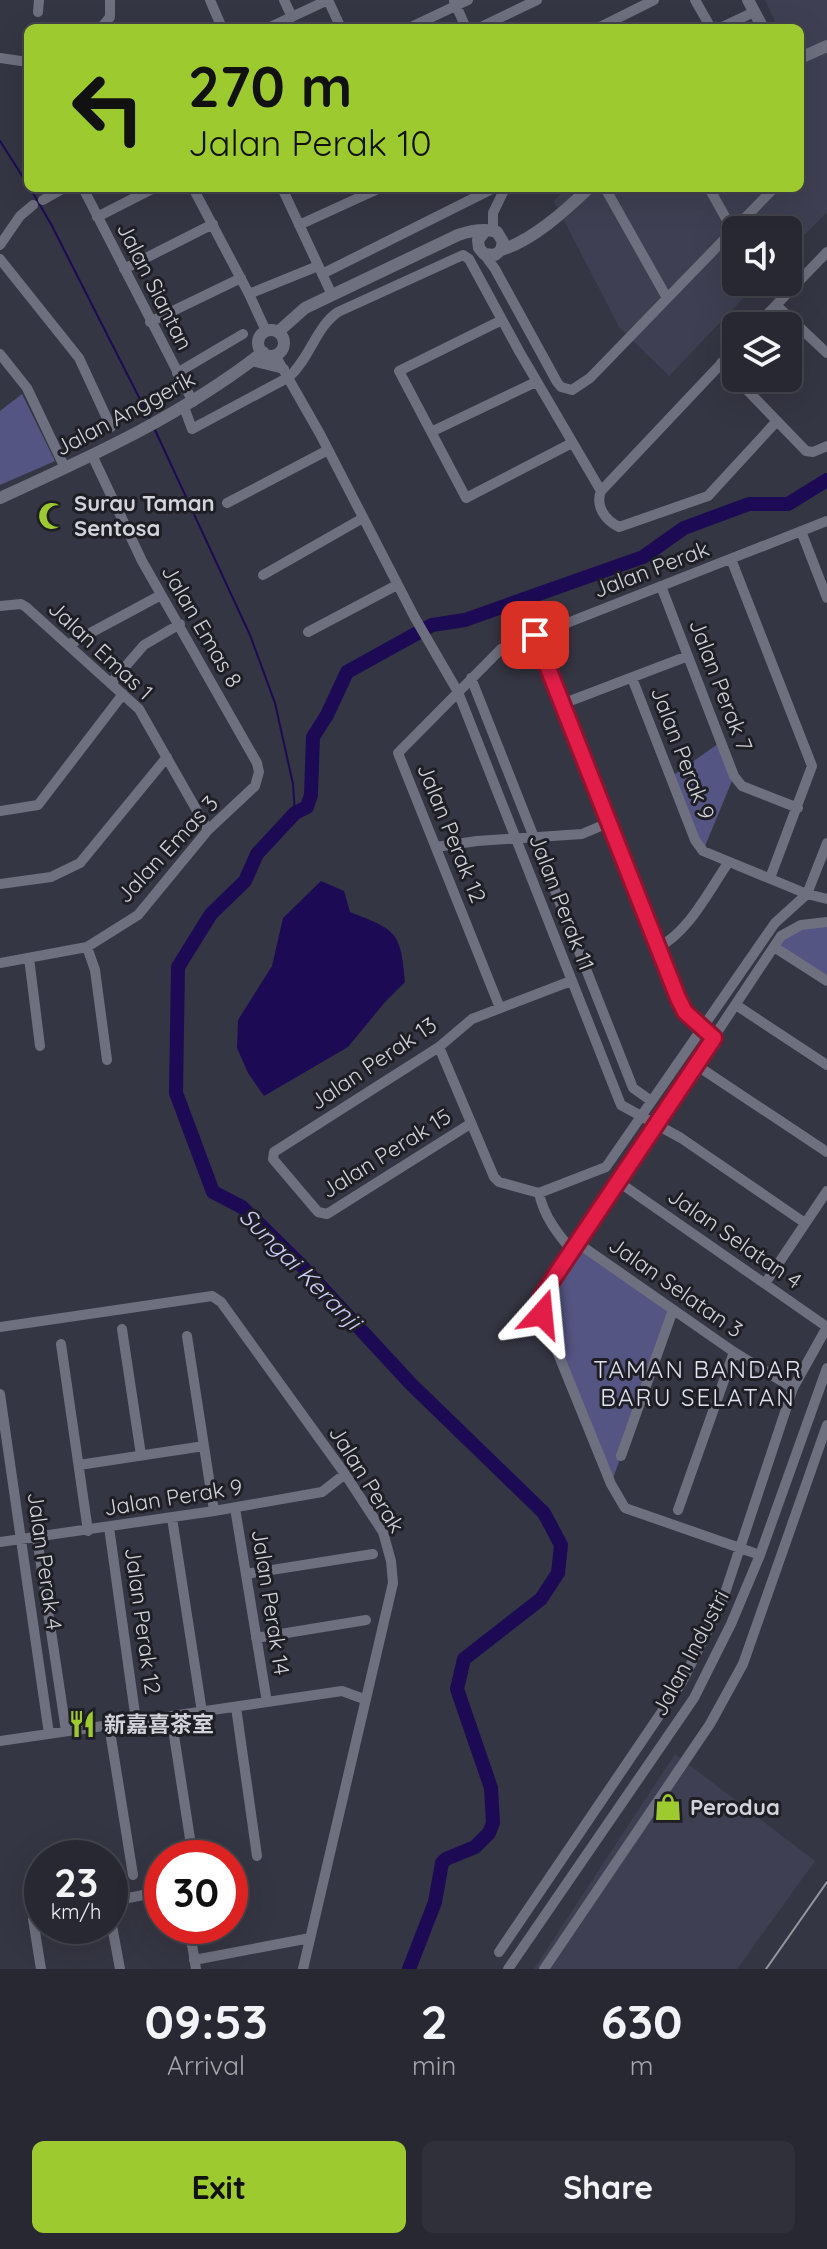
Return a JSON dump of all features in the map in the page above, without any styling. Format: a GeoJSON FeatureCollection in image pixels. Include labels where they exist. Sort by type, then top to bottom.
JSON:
{"type":"FeatureCollection","features":[{"type":"Feature","properties":{"kind":"street"},"geometry":{"type":"LineString","coordinates":[[38,12],[39,0]]}},
{"type":"Feature","properties":{"kind":"street"},"geometry":{"type":"LineString","coordinates":[[104,24],[110,17],[110,0]]}},
{"type":"Feature","properties":{"kind":"street"},"geometry":{"type":"LineString","coordinates":[[210,0],[220,24]]}},
{"type":"Feature","properties":{"kind":"street"},"geometry":{"type":"LineString","coordinates":[[284,0],[292,17]]}},
{"type":"Feature","properties":{"kind":"street"},"geometry":{"type":"LineString","coordinates":[[277,24],[328,0],[339,24]]}},
{"type":"Feature","properties":{"kind":"street"},"geometry":{"type":"LineString","coordinates":[[416,24],[454,3],[468,0]]}},
{"type":"Feature","properties":{"kind":"street"},"geometry":{"type":"LineString","coordinates":[[487,24],[537,0]]}},
{"type":"Feature","properties":{"kind":"street"},"geometry":{"type":"LineString","coordinates":[[606,24],[654,0]]}},
{"type":"Feature","properties":{"kind":"street"},"geometry":{"type":"LineString","coordinates":[[695,0],[709,24]]}},
{"type":"Feature","properties":{"kind":"street"},"geometry":{"type":"LineString","coordinates":[[454,3],[464,24]]}},
{"type":"Feature","properties":{"kind":"street"},"geometry":{"type":"LineString","coordinates":[[726,24],[751,6],[761,24]]}},
{"type":"Feature","properties":{"kind":"street"},"geometry":{"type":"LineString","coordinates":[[804,56],[827,46]]}},
{"type":"Feature","properties":{"kind":"street"},"geometry":{"type":"LineString","coordinates":[[0,58],[24,61]]}},
{"type":"Feature","properties":{"kind":"street"},"geometry":{"type":"LineString","coordinates":[[0,245],[20,216],[57,192]]}},
{"type":"Feature","properties":{"kind":"street","name":"Jalan Siantan"},"geometry":{"type":"LineString","coordinates":[[85,192],[177,373],[192,429],[286,373]]}},
{"type":"Feature","properties":{"kind":"street"},"geometry":{"type":"LineString","coordinates":[[97,217],[146,192]]}},
{"type":"Feature","properties":{"kind":"street"},"geometry":{"type":"LineString","coordinates":[[195,192],[249,294],[272,332],[284,342],[282,350],[269,354],[259,341],[272,332],[305,308],[469,231],[496,241]]}},
{"type":"Feature","properties":{"kind":"street"},"geometry":{"type":"LineString","coordinates":[[284,192],[332,295]]}},
{"type":"Feature","properties":{"kind":"street"},"geometry":{"type":"LineString","coordinates":[[299,225],[371,192]]}},
{"type":"Feature","properties":{"kind":"street"},"geometry":{"type":"LineString","coordinates":[[249,294],[320,270],[486,192]]}},
{"type":"Feature","properties":{"kind":"street"},"geometry":{"type":"LineString","coordinates":[[501,280],[493,213],[503,192]]}},
{"type":"Feature","properties":{"kind":"street"},"geometry":{"type":"LineString","coordinates":[[585,192],[566,211],[529,235],[496,241],[478,240],[481,251],[501,280],[557,382],[567,390],[579,387],[590,378],[722,242]]}},
{"type":"Feature","properties":{"kind":"street"},"geometry":{"type":"LineString","coordinates":[[607,192],[667,298]]}},
{"type":"Feature","properties":{"kind":"street"},"geometry":{"type":"LineString","coordinates":[[711,192],[725,216]]}},
{"type":"Feature","properties":{"kind":"street"},"geometry":{"type":"LineString","coordinates":[[747,216],[770,192]]}},
{"type":"Feature","properties":{"kind":"street"},"geometry":{"type":"LineString","coordinates":[[124,269],[213,224]]}},
{"type":"Feature","properties":{"kind":"street"},"geometry":{"type":"LineString","coordinates":[[450,239],[460,239],[491,256],[496,241]]}},
{"type":"Feature","properties":{"kind":"street"},"geometry":{"type":"LineString","coordinates":[[769,312],[827,252]]}},
{"type":"Feature","properties":{"kind":"street"},"geometry":{"type":"LineString","coordinates":[[252,361],[286,373],[302,365],[329,318],[463,255],[469,259],[536,382],[601,491]]}},
{"type":"Feature","properties":{"kind":"street"},"geometry":{"type":"LineString","coordinates":[[0,259],[79,358],[111,427]]}},
{"type":"Feature","properties":{"kind":"street"},"geometry":{"type":"LineString","coordinates":[[386,269],[394,286]]}},
{"type":"Feature","properties":{"kind":"street"},"geometry":{"type":"LineString","coordinates":[[150,322],[241,278]]}},
{"type":"Feature","properties":{"kind":"street"},"geometry":{"type":"LineString","coordinates":[[776,305],[827,353]]}},
{"type":"Feature","properties":{"kind":"street"},"geometry":{"type":"LineString","coordinates":[[502,320],[399,371],[466,498],[572,443]]}},
{"type":"Feature","properties":{"kind":"street"},"geometry":{"type":"LineString","coordinates":[[177,373],[243,334]]}},
{"type":"Feature","properties":{"kind":"street"},"geometry":{"type":"LineString","coordinates":[[0,354],[27,388],[65,468]]}},
{"type":"Feature","properties":{"kind":"street","name":"Jalan Perak 11"},"geometry":{"type":"LineString","coordinates":[[269,354],[286,373],[397,585],[458,692],[621,1105],[681,1138],[805,1223]]}},
{"type":"Feature","properties":{"kind":"street","name":"Jalan Anggerik"},"geometry":{"type":"LineString","coordinates":[[0,498],[169,416],[252,361],[269,354]]}},
{"type":"Feature","properties":{"kind":"street"},"geometry":{"type":"LineString","coordinates":[[776,422],[708,496],[623,526],[615,525],[598,507],[601,491],[721,363],[806,451],[813,452],[827,446]]}},
{"type":"Feature","properties":{"kind":"street"},"geometry":{"type":"LineString","coordinates":[[431,432],[536,382]]}},
{"type":"Feature","properties":{"kind":"street"},"geometry":{"type":"LineString","coordinates":[[227,503],[328,450]]}},
{"type":"Feature","properties":{"kind":"street","name":"Jalan Emas 8"},"geometry":{"type":"LineString","coordinates":[[92,455],[161,595],[257,763],[259,772]]}},
{"type":"Feature","properties":{"kind":"street"},"geometry":{"type":"LineString","coordinates":[[263,575],[363,518]]}},
{"type":"Feature","properties":{"kind":"street","name":"Jalan Perak"},"geometry":{"type":"LineString","coordinates":[[458,692],[501,649],[827,521]]}},
{"type":"Feature","properties":{"kind":"street"},"geometry":{"type":"LineString","coordinates":[[801,531],[827,598]]}},
{"type":"Feature","properties":{"kind":"street"},"geometry":{"type":"LineString","coordinates":[[731,559],[812,766],[770,878]]}},
{"type":"Feature","properties":{"kind":"street"},"geometry":{"type":"LineString","coordinates":[[308,632],[397,585]]}},
{"type":"Feature","properties":{"kind":"street","name":"Jalan Perak 7"},"geometry":{"type":"LineString","coordinates":[[661,586],[734,776],[742,786],[798,808]]}},
{"type":"Feature","properties":{"kind":"street"},"geometry":{"type":"LineString","coordinates":[[68,645],[161,595]]}},
{"type":"Feature","properties":{"kind":"street","name":"Jalan Emas 1"},"geometry":{"type":"LineString","coordinates":[[0,606],[21,604],[26,607],[139,709],[208,830]]}},
{"type":"Feature","properties":{"kind":"street"},"geometry":{"type":"LineString","coordinates":[[111,683],[144,645],[180,624]]}},
{"type":"Feature","properties":{"kind":"street"},"geometry":{"type":"LineString","coordinates":[[535,635],[685,1012],[714,1038]]}},
{"type":"Feature","properties":{"kind":"street"},"geometry":{"type":"LineString","coordinates":[[562,704],[688,656]]}},
{"type":"Feature","properties":{"kind":"street","name":"Jalan Perak 11"},"geometry":{"type":"LineString","coordinates":[[471,678],[633,1088],[650,1100]]}},
{"type":"Feature","properties":{"kind":"street","name":"Jalan Perak 9"},"geometry":{"type":"LineString","coordinates":[[632,678],[695,840],[703,851],[807,894],[827,899]]}},
{"type":"Feature","properties":{"kind":"street","name":"Jalan Perak 12"},"geometry":{"type":"LineString","coordinates":[[458,692],[398,753],[500,1008]]}},
{"type":"Feature","properties":{"kind":"street"},"geometry":{"type":"LineString","coordinates":[[0,811],[38,805],[123,694]]}},
{"type":"Feature","properties":{"kind":"street"},"geometry":{"type":"LineString","coordinates":[[0,884],[51,877],[80,863],[167,757]]}},
{"type":"Feature","properties":{"kind":"street","name":"Jalan Emas 3"},"geometry":{"type":"LineString","coordinates":[[0,963],[87,947],[138,915],[208,830],[255,786],[259,772]]}},
{"type":"Feature","properties":{"kind":"street"},"geometry":{"type":"LineString","coordinates":[[436,847],[582,834],[608,823]]}},
{"type":"Feature","properties":{"kind":"street"},"geometry":{"type":"LineString","coordinates":[[439,1047],[470,1124],[499,1182],[539,1193],[606,1167],[775,923],[807,894],[827,843]]}},
{"type":"Feature","properties":{"kind":"street"},"geometry":{"type":"LineString","coordinates":[[657,948],[672,941],[728,863]]}},
{"type":"Feature","properties":{"kind":"street"},"geometry":{"type":"LineString","coordinates":[[760,1555],[634,1512],[619,1501],[542,1314],[541,1297],[620,1183],[781,936],[801,925],[827,922]]}},
{"type":"Feature","properties":{"kind":"street"},"geometry":{"type":"LineString","coordinates":[[87,947],[95,970],[107,1060]]}},
{"type":"Feature","properties":{"kind":"street"},"geometry":{"type":"LineString","coordinates":[[774,947],[827,981]]}},
{"type":"Feature","properties":{"kind":"street"},"geometry":{"type":"LineString","coordinates":[[29,958],[40,1046]]}},
{"type":"Feature","properties":{"kind":"street","name":"Jalan Perak 13"},"geometry":{"type":"LineString","coordinates":[[323,1214],[273,1159],[274,1152],[439,1047],[472,1019],[571,981]]}},
{"type":"Feature","properties":{"kind":"street"},"geometry":{"type":"LineString","coordinates":[[736,1005],[827,1065]]}},
{"type":"Feature","properties":{"kind":"street"},"geometry":{"type":"LineString","coordinates":[[696,1065],[827,1152]]}},
{"type":"Feature","properties":{"kind":"street","name":"Jalan Perak 15"},"geometry":{"type":"LineString","coordinates":[[323,1214],[470,1124]]}},
{"type":"Feature","properties":{"kind":"street","name":"Jalan Selatan 4"},"geometry":{"type":"LineString","coordinates":[[620,1183],[827,1327]]}},
{"type":"Feature","properties":{"kind":"street"},"geometry":{"type":"LineString","coordinates":[[766,1282],[827,1191]]}},
{"type":"Feature","properties":{"kind":"street","name":"Jalan Selatan 3"},"geometry":{"type":"LineString","coordinates":[[539,1193],[554,1228],[576,1248],[793,1388]]}},
{"type":"Feature","properties":{"kind":"street","name":"Jalan Perak"},"geometry":{"type":"LineString","coordinates":[[0,1327],[212,1296],[221,1302],[383,1532],[393,1583],[303,1969]]}},
{"type":"Feature","properties":{"kind":"street"},"geometry":{"type":"LineString","coordinates":[[621,1456],[673,1310]]}},
{"type":"Feature","properties":{"kind":"street"},"geometry":{"type":"LineString","coordinates":[[499,1952],[682,1682],[722,1602],[793,1388],[827,1327]]}},
{"type":"Feature","properties":{"kind":"street"},"geometry":{"type":"LineString","coordinates":[[122,1329],[141,1455]]}},
{"type":"Feature","properties":{"kind":"street"},"geometry":{"type":"LineString","coordinates":[[187,1336],[214,1511]]}},
{"type":"Feature","properties":{"kind":"street"},"geometry":{"type":"LineString","coordinates":[[61,1344],[88,1531]]}},
{"type":"Feature","properties":{"kind":"street"},"geometry":{"type":"LineString","coordinates":[[678,1510],[734,1352]]}},
{"type":"Feature","properties":{"kind":"street","name":"Jalan Industri"},"geometry":{"type":"LineString","coordinates":[[508,1969],[694,1698],[731,1624],[760,1555],[827,1368]]}},
{"type":"Feature","properties":{"kind":"street","name":"Jalan Perak 4"},"geometry":{"type":"LineString","coordinates":[[0,1394],[49,1734]]}},
{"type":"Feature","properties":{"kind":"street","name":"Jalan Industri"},"geometry":{"type":"LineString","coordinates":[[544,1969],[710,1724],[743,1664],[827,1425]]}},
{"type":"Feature","properties":{"kind":"street"},"geometry":{"type":"LineString","coordinates":[[79,1465],[204,1446]]}},
{"type":"Feature","properties":{"kind":"street"},"geometry":{"type":"LineString","coordinates":[[0,1476],[12,1474]]}},
{"type":"Feature","properties":{"kind":"street","name":"Jalan Perak 9"},"geometry":{"type":"LineString","coordinates":[[0,1542],[172,1518],[322,1492],[345,1474]]}},
{"type":"Feature","properties":{"kind":"street","name":"Jalan Perak 14"},"geometry":{"type":"LineString","coordinates":[[235,1508],[267,1702]]}},
{"type":"Feature","properties":{"kind":"street"},"geometry":{"type":"LineString","coordinates":[[172,1518],[202,1712]]}},
{"type":"Feature","properties":{"kind":"street","name":"Jalan Perak 12"},"geometry":{"type":"LineString","coordinates":[[109,1527],[136,1721]]}},
{"type":"Feature","properties":{"kind":"street","name":"Jalan Perak 4"},"geometry":{"type":"LineString","coordinates":[[37,1538],[66,1731]]}},
{"type":"Feature","properties":{"kind":"street"},"geometry":{"type":"LineString","coordinates":[[246,1574],[373,1554]]}},
{"type":"Feature","properties":{"kind":"street"},"geometry":{"type":"LineString","coordinates":[[256,1638],[366,1620]]}},
{"type":"Feature","properties":{"kind":"street"},"geometry":{"type":"LineString","coordinates":[[0,1741],[342,1691],[364,1699]]}},
{"type":"Feature","properties":{"kind":"street"},"geometry":{"type":"LineString","coordinates":[[236,1707],[257,1856]]}},
{"type":"Feature","properties":{"kind":"street"},"geometry":{"type":"LineString","coordinates":[[171,1716],[190,1840]]}},
{"type":"Feature","properties":{"kind":"street"},"geometry":{"type":"LineString","coordinates":[[109,1725],[133,1875]]}},
{"type":"Feature","properties":{"kind":"street"},"geometry":{"type":"LineString","coordinates":[[192,1944],[195,1964],[310,1938]]}},
{"type":"Feature","properties":{"kind":"street"},"geometry":{"type":"LineString","coordinates":[[37,1944],[41,1969]]}},
{"type":"Feature","properties":{"kind":"street"},"geometry":{"type":"LineString","coordinates":[[115,1944],[120,1969]]}},
{"type":"Feature","properties":{"kind":"shaded area"},"geometry":{"type":"Polygon","coordinates":[[[765,0],[827,0],[827,212],[802,238],[802,216],[722,216],[722,296],[746,296],[730,312],[722,312],[722,321],[669,376],[619,327],[554,201],[562,192],[804,192],[804,24],[776,24],[765,0]]]}},
{"type":"Feature","properties":{"kind":"shaded area"},"geometry":{"type":"Polygon","coordinates":[[[22,394],[55,461],[0,485],[0,411],[22,394]]]}},
{"type":"Feature","properties":{"kind":"shaded area"},"geometry":{"type":"Polygon","coordinates":[[[722,741],[734,776],[703,851],[671,777],[722,741]]]}},
{"type":"Feature","properties":{"kind":"shaded area"},"geometry":{"type":"Polygon","coordinates":[[[321,881],[344,891],[350,912],[377,923],[393,935],[401,952],[405,982],[348,1047],[264,1096],[248,1073],[237,1048],[238,1020],[272,966],[283,918],[321,881]]]}},
{"type":"Feature","properties":{"kind":"shaded area"},"geometry":{"type":"Polygon","coordinates":[[[827,922],[827,981],[774,947],[781,936],[827,922]]]}},
{"type":"Feature","properties":{"kind":"shaded area"},"geometry":{"type":"Polygon","coordinates":[[[579,1244],[673,1310],[611,1484],[541,1306],[579,1244]]]}},
{"type":"Feature","properties":{"kind":"shaded area"},"geometry":{"type":"Polygon","coordinates":[[[675,1754],[815,1861],[737,1969],[534,1969],[675,1754]]]}},
{"type":"Feature","properties":{"kind":"waterway"},"geometry":{"type":"LineString","coordinates":[[0,141],[24,179]]}},
{"type":"Feature","properties":{"kind":"waterway"},"geometry":{"type":"LineString","coordinates":[[32,192],[151,421]]}},
{"type":"Feature","properties":{"kind":"waterway"},"geometry":{"type":"LineString","coordinates":[[155,430],[250,635],[275,703],[293,784],[295,813]]}},
{"type":"Feature","properties":{"kind":"waterway","name":"Sungai Keranji"},"geometry":{"type":"LineString","coordinates":[[409,1969],[435,1902],[442,1863],[475,1847],[489,1833],[493,1823],[491,1788],[457,1689],[464,1659],[541,1599],[558,1573],[561,1545],[544,1513],[411,1384],[300,1264],[242,1207],[213,1192],[176,1093],[178,967],[211,914],[245,881],[257,854],[295,813],[307,807],[311,795],[313,737],[347,672],[432,625],[465,620],[643,557],[684,528],[749,504],[788,504],[827,480]]}},
{"type":"Feature","properties":{"kind":"railway"},"geometry":{"type":"LineString","coordinates":[[766,1969],[827,1882]]}},
{"type":"Feature","properties":{"kind":"place","name":"Surau Taman Sentosa"},"geometry":{"type":"Point","coordinates":[52,516]}},
{"type":"Feature","properties":{"kind":"place","name":"新嘉喜茶室"},"geometry":{"type":"Point","coordinates":[82,1724]}},
{"type":"Feature","properties":{"kind":"place","name":"Perodua"},"geometry":{"type":"Point","coordinates":[668,1807]}},
{"type":"Feature","properties":{"kind":"district","name":"TAMAN BANDAR BARU SELATAN"},"geometry":{"type":"Point","coordinates":[698,1384]}},
{"type":"Feature","properties":{"kind":"route"},"geometry":{"type":"LineString","coordinates":[[535,635],[678,998],[685,1012],[714,1038],[541,1297],[542,1314]]}}]}
